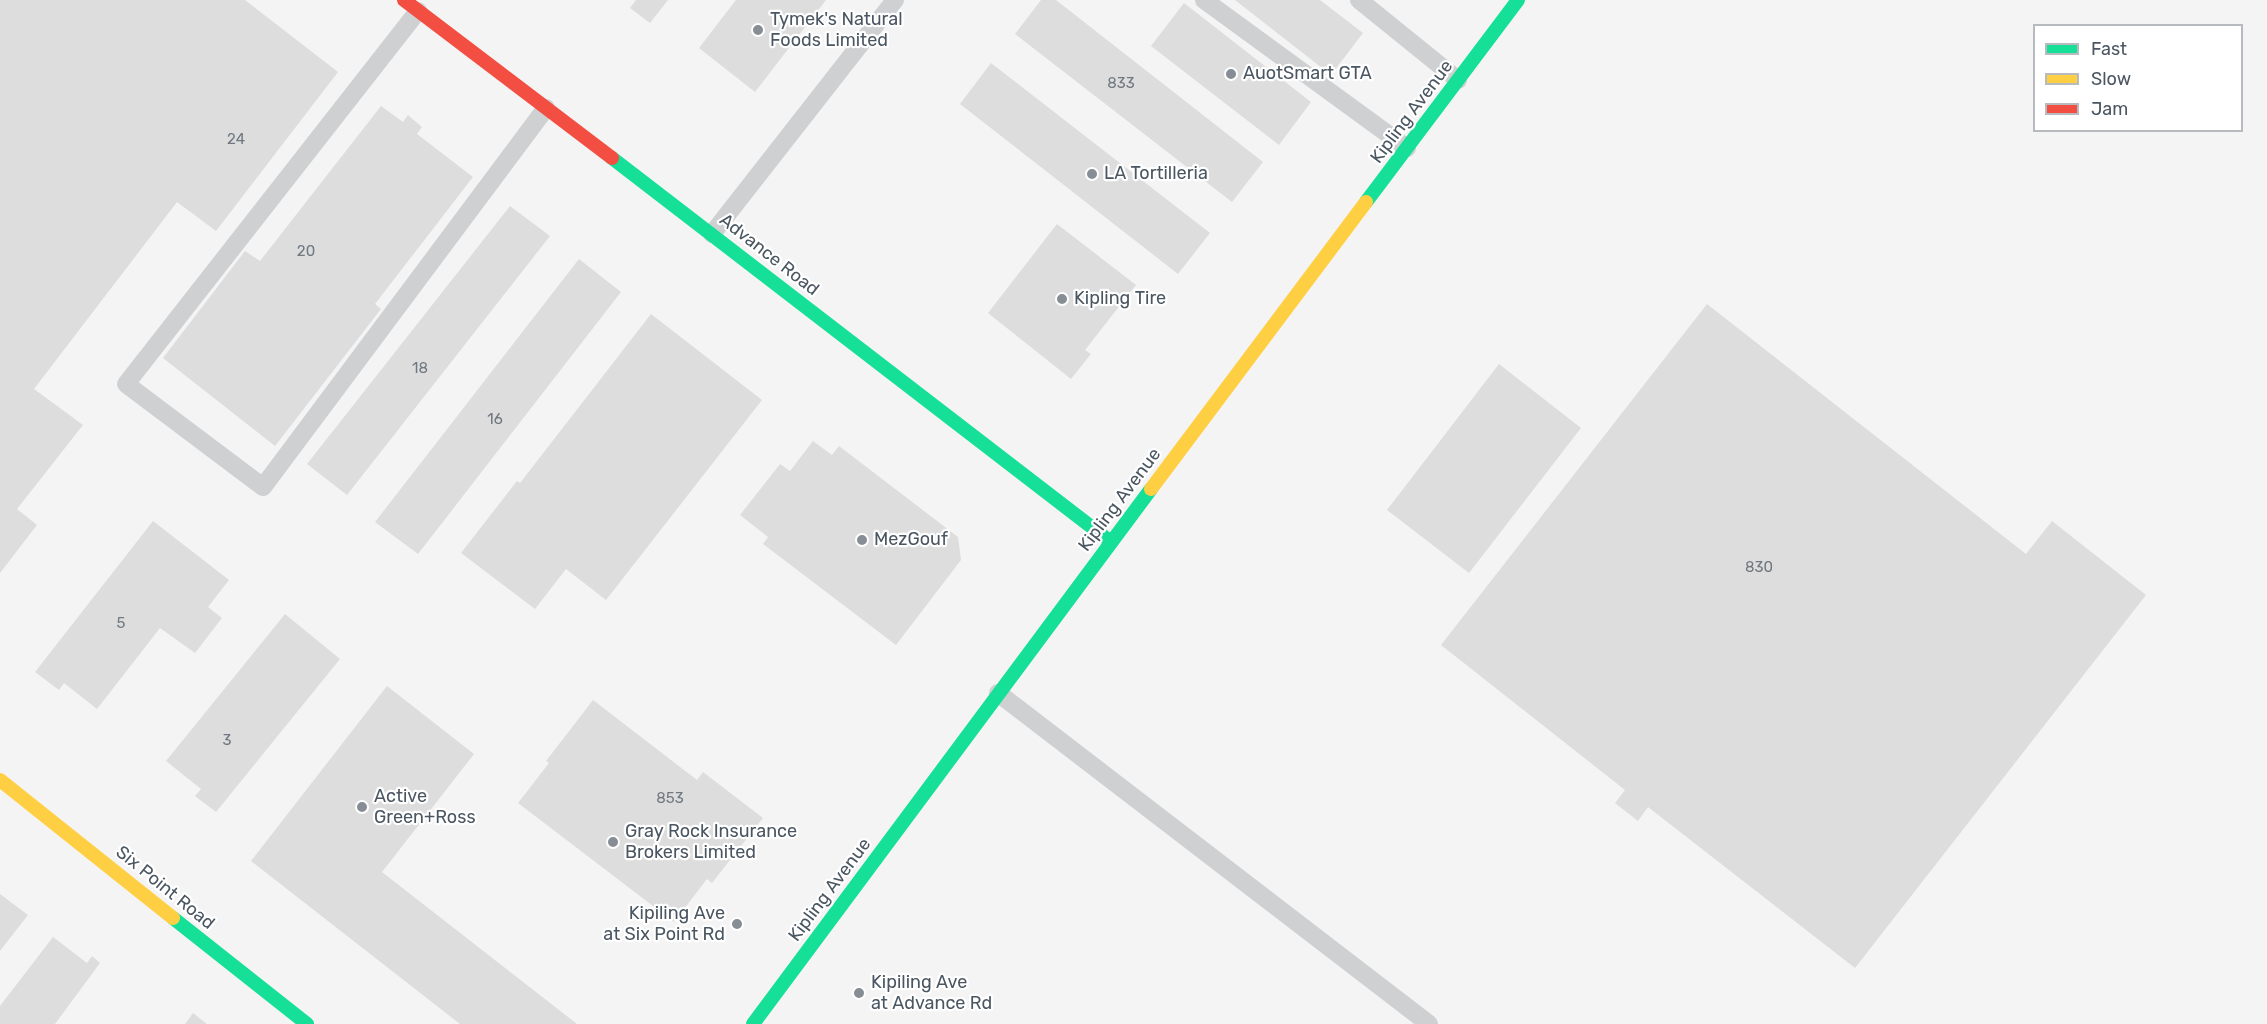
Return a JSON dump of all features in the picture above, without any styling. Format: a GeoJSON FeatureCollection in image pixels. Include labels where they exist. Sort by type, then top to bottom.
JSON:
{"type":"FeatureCollection","features":[{"type":"Feature","properties":{"kind":"main road","name":"Kipling Avenue"},"geometry":{"type":"LineString","coordinates":[[753,1024],[998,693],[1518,0]]}},
{"type":"Feature","properties":{"kind":"main road","name":"Advance Road"},"geometry":{"type":"LineString","coordinates":[[411,5],[1111,542]]}},
{"type":"Feature","properties":{"kind":"main road","name":"Six Point Road"},"geometry":{"type":"LineString","coordinates":[[0,780],[307,1024]]}},
{"type":"Feature","properties":{"kind":"lane"},"geometry":{"type":"LineString","coordinates":[[712,234],[895,0]]}},
{"type":"Feature","properties":{"kind":"lane"},"geometry":{"type":"LineString","coordinates":[[1204,0],[1407,148]]}},
{"type":"Feature","properties":{"kind":"lane"},"geometry":{"type":"LineString","coordinates":[[1359,0],[1458,80]]}},
{"type":"Feature","properties":{"kind":"lane"},"geometry":{"type":"LineString","coordinates":[[411,5],[126,384],[263,488],[546,108]]}},
{"type":"Feature","properties":{"kind":"lane"},"geometry":{"type":"LineString","coordinates":[[998,693],[1429,1024]]}},
{"type":"Feature","properties":{"kind":"building"},"geometry":{"type":"Polygon","coordinates":[[[0,0],[245,0],[338,72],[216,231],[177,202],[34,389],[83,425],[17,509],[37,525],[0,573],[0,0]]]}},
{"type":"Feature","properties":{"kind":"building"},"geometry":{"type":"Polygon","coordinates":[[[636,0],[668,0],[650,23],[630,8],[636,0]]]}},
{"type":"Feature","properties":{"kind":"building","name":"Tymek's Natural Foods Limited"},"geometry":{"type":"Polygon","coordinates":[[[736,0],[826,0],[755,92],[699,48],[736,0]]]}},
{"type":"Feature","properties":{"kind":"building"},"geometry":{"type":"Polygon","coordinates":[[[1041,0],[1056,0],[1263,162],[1232,202],[1015,34],[1041,0]]]}},
{"type":"Feature","properties":{"kind":"building"},"geometry":{"type":"Polygon","coordinates":[[[1235,0],[1320,0],[1363,33],[1331,75],[1235,0]]]}},
{"type":"Feature","properties":{"kind":"building","name":"AuotSmart GTA"},"geometry":{"type":"Polygon","coordinates":[[[1184,3],[1311,102],[1279,145],[1151,46],[1184,3]]]}},
{"type":"Feature","properties":{"kind":"building","name":"LA Tortilleria"},"geometry":{"type":"Polygon","coordinates":[[[991,63],[1210,233],[1178,274],[960,104],[991,63]]]}},
{"type":"Feature","properties":{"kind":"building"},"geometry":{"type":"Polygon","coordinates":[[[381,106],[403,122],[408,115],[422,127],[417,134],[473,177],[375,304],[381,309],[275,446],[163,358],[245,251],[260,261],[381,106]]]}},
{"type":"Feature","properties":{"kind":"building"},"geometry":{"type":"Polygon","coordinates":[[[510,206],[550,236],[347,495],[307,464],[510,206]]]}},
{"type":"Feature","properties":{"kind":"building","name":"Kipling Tire"},"geometry":{"type":"Polygon","coordinates":[[[1057,224],[1136,285],[1085,350],[1091,354],[1071,379],[988,313],[1057,224]]]}},
{"type":"Feature","properties":{"kind":"building"},"geometry":{"type":"Polygon","coordinates":[[[579,259],[621,292],[418,554],[375,522],[579,259]]]}},
{"type":"Feature","properties":{"kind":"building"},"geometry":{"type":"Polygon","coordinates":[[[1707,304],[2026,554],[2052,521],[2146,595],[1855,968],[1648,807],[1638,821],[1615,803],[1625,790],[1441,645],[1707,304]]]}},
{"type":"Feature","properties":{"kind":"building"},"geometry":{"type":"Polygon","coordinates":[[[651,314],[762,400],[606,600],[566,569],[535,609],[461,553],[517,481],[520,483],[651,314]]]}},
{"type":"Feature","properties":{"kind":"building"},"geometry":{"type":"Polygon","coordinates":[[[1499,364],[1581,428],[1469,573],[1387,510],[1499,364]]]}},
{"type":"Feature","properties":{"kind":"building","name":"MezGouf"},"geometry":{"type":"Polygon","coordinates":[[[813,441],[832,455],[839,446],[958,537],[961,560],[896,645],[763,544],[768,537],[740,515],[780,464],[790,471],[813,441]]]}},
{"type":"Feature","properties":{"kind":"building"},"geometry":{"type":"Polygon","coordinates":[[[153,521],[229,580],[208,607],[222,618],[195,653],[160,628],[97,709],[64,683],[59,690],[35,672],[153,521]]]}},
{"type":"Feature","properties":{"kind":"building"},"geometry":{"type":"Polygon","coordinates":[[[285,614],[340,659],[216,812],[195,796],[201,789],[166,761],[285,614]]]}},
{"type":"Feature","properties":{"kind":"building","name":"Active Green+Ross"},"geometry":{"type":"Polygon","coordinates":[[[387,686],[474,754],[382,872],[577,1024],[460,1024],[251,861],[387,686]]]}},
{"type":"Feature","properties":{"kind":"building"},"geometry":{"type":"Polygon","coordinates":[[[593,700],[697,780],[703,772],[763,818],[712,883],[707,879],[674,922],[518,803],[549,763],[546,761],[593,700]]]}},
{"type":"Feature","properties":{"kind":"building"},"geometry":{"type":"Polygon","coordinates":[[[0,894],[28,915],[0,951],[0,894]]]}},
{"type":"Feature","properties":{"kind":"building"},"geometry":{"type":"Polygon","coordinates":[[[53,937],[87,963],[92,956],[100,963],[55,1024],[0,1024],[0,1006],[53,937]]]}},
{"type":"Feature","properties":{"kind":"building"},"geometry":{"type":"Polygon","coordinates":[[[193,1013],[207,1024],[185,1024],[193,1013]]]}},
{"type":"Feature","properties":{"kind":"traffic: fast"},"geometry":{"type":"LineString","coordinates":[[1366,202],[1518,0]]}},
{"type":"Feature","properties":{"kind":"traffic: fast"},"geometry":{"type":"LineString","coordinates":[[612,158],[1111,542]]}},
{"type":"Feature","properties":{"kind":"traffic: fast"},"geometry":{"type":"LineString","coordinates":[[753,1024],[1151,489]]}},
{"type":"Feature","properties":{"kind":"traffic: fast"},"geometry":{"type":"LineString","coordinates":[[173,918],[307,1024]]}},
{"type":"Feature","properties":{"kind":"traffic: slow"},"geometry":{"type":"LineString","coordinates":[[1151,489],[1366,202]]}},
{"type":"Feature","properties":{"kind":"traffic: slow"},"geometry":{"type":"LineString","coordinates":[[0,780],[173,918]]}},
{"type":"Feature","properties":{"kind":"traffic: jam"},"geometry":{"type":"LineString","coordinates":[[404,0],[612,158]]}},
{"type":"Feature","properties":{"kind":"place","name":"Tymek's Natural Foods Limited"},"geometry":{"type":"Point","coordinates":[758,30]}},
{"type":"Feature","properties":{"kind":"place","name":"AuotSmart GTA"},"geometry":{"type":"Point","coordinates":[1231,74]}},
{"type":"Feature","properties":{"kind":"place","name":"LA Tortilleria"},"geometry":{"type":"Point","coordinates":[1092,174]}},
{"type":"Feature","properties":{"kind":"place","name":"Kipling Tire"},"geometry":{"type":"Point","coordinates":[1062,299]}},
{"type":"Feature","properties":{"kind":"place","name":"MezGouf"},"geometry":{"type":"Point","coordinates":[862,540]}},
{"type":"Feature","properties":{"kind":"place","name":"Active Green+Ross"},"geometry":{"type":"Point","coordinates":[362,807]}},
{"type":"Feature","properties":{"kind":"place","name":"Gray Rock Insurance Brokers Limited"},"geometry":{"type":"Point","coordinates":[613,842]}},
{"type":"Feature","properties":{"kind":"place","name":"Kipiling Ave at Six Point Rd"},"geometry":{"type":"Point","coordinates":[737,924]}},
{"type":"Feature","properties":{"kind":"place","name":"Kipiling Ave at Advance Rd"},"geometry":{"type":"Point","coordinates":[859,993]}}]}
